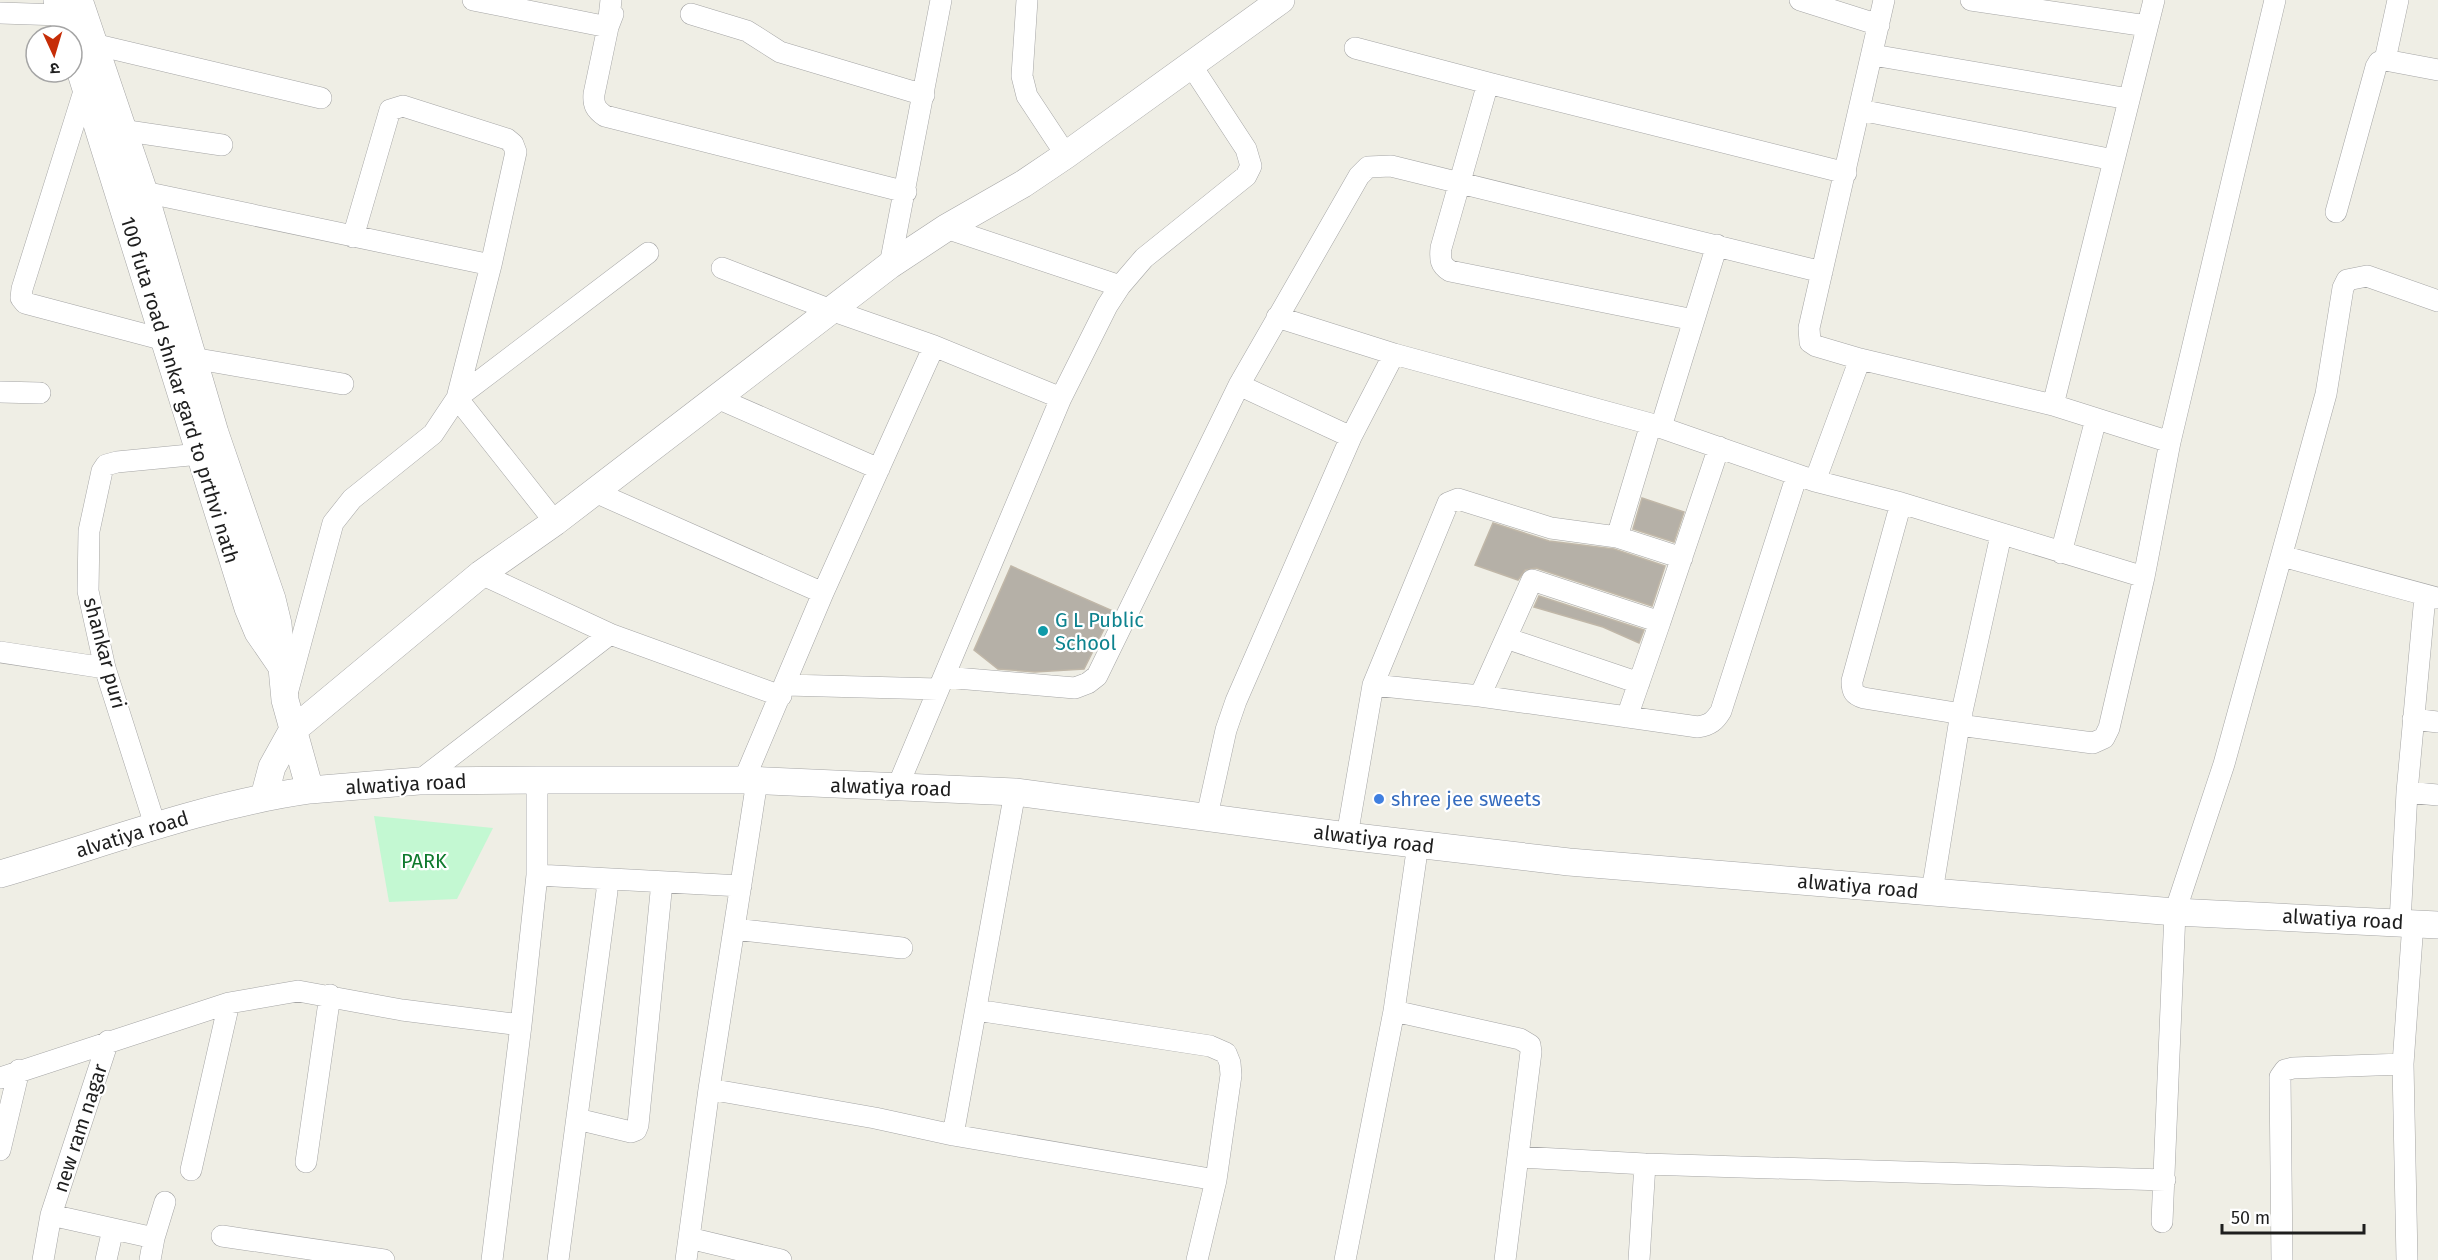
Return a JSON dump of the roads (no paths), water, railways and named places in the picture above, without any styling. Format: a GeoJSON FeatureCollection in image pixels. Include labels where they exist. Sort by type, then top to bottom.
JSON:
{"type":"FeatureCollection","features":[{"type":"Feature","properties":{"kind":"street"},"geometry":{"type":"LineString","coordinates":[[473,0],[513,4],[608,27]]}},
{"type":"Feature","properties":{"kind":"street"},"geometry":{"type":"LineString","coordinates":[[611,0],[593,104],[597,111],[605,116],[906,192]]}},
{"type":"Feature","properties":{"kind":"street"},"geometry":{"type":"LineString","coordinates":[[608,27],[619,0]]}},
{"type":"Feature","properties":{"kind":"street"},"geometry":{"type":"LineString","coordinates":[[891,265],[941,0]]}},
{"type":"Feature","properties":{"kind":"street"},"geometry":{"type":"LineString","coordinates":[[1027,0],[1023,87],[1066,155]]}},
{"type":"Feature","properties":{"kind":"street"},"geometry":{"type":"LineString","coordinates":[[264,796],[272,767],[292,731],[481,574],[555,522],[891,265],[946,228],[1023,184],[1066,155],[1281,0]]}},
{"type":"Feature","properties":{"kind":"street"},"geometry":{"type":"LineString","coordinates":[[1800,0],[1880,25]]}},
{"type":"Feature","properties":{"kind":"street"},"geometry":{"type":"LineString","coordinates":[[1884,0],[1809,328],[1810,342],[1816,346],[1860,359],[2053,405],[2170,442]]}},
{"type":"Feature","properties":{"kind":"street"},"geometry":{"type":"LineString","coordinates":[[1971,0],[2146,26]]}},
{"type":"Feature","properties":{"kind":"street"},"geometry":{"type":"LineString","coordinates":[[2053,405],[2154,0]]}},
{"type":"Feature","properties":{"kind":"street"},"geometry":{"type":"LineString","coordinates":[[1900,503],[1852,681],[1852,690],[1856,695],[1961,720],[2082,743],[2093,743],[2104,738],[2109,728],[2144,577],[2170,442],[2275,0]]}},
{"type":"Feature","properties":{"kind":"street"},"geometry":{"type":"LineString","coordinates":[[2385,60],[2398,0]]}},
{"type":"Feature","properties":{"kind":"street"},"geometry":{"type":"LineString","coordinates":[[0,13],[72,23],[321,98]]}},
{"type":"Feature","properties":{"kind":"street"},"geometry":{"type":"LineString","coordinates":[[691,14],[756,35],[780,52],[924,95]]}},
{"type":"Feature","properties":{"kind":"street"},"geometry":{"type":"LineString","coordinates":[[72,23],[121,130],[144,192],[215,433],[272,599],[278,624],[281,665]]}},
{"type":"Feature","properties":{"kind":"street","name":"100 futa road shnkar gard to prthvi nath"},"geometry":{"type":"LineString","coordinates":[[72,23],[86,85],[107,158],[248,608],[258,632],[281,665],[285,700],[292,731],[310,790]]}},
{"type":"Feature","properties":{"kind":"street"},"geometry":{"type":"LineString","coordinates":[[1355,48],[1846,173]]}},
{"type":"Feature","properties":{"kind":"street"},"geometry":{"type":"LineString","coordinates":[[1873,55],[2129,99]]}},
{"type":"Feature","properties":{"kind":"street"},"geometry":{"type":"LineString","coordinates":[[2336,212],[2379,62],[2385,60],[2438,70]]}},
{"type":"Feature","properties":{"kind":"street"},"geometry":{"type":"LineString","coordinates":[[897,788],[1061,398],[1107,306],[1120,286],[1144,258],[1246,176],[1251,165],[1246,149],[1191,65]]}},
{"type":"Feature","properties":{"kind":"street"},"geometry":{"type":"LineString","coordinates":[[1488,83],[1440,258],[1443,266],[1450,271],[1694,320]]}},
{"type":"Feature","properties":{"kind":"street"},"geometry":{"type":"LineString","coordinates":[[86,85],[21,298],[25,303],[165,340]]}},
{"type":"Feature","properties":{"kind":"street"},"geometry":{"type":"LineString","coordinates":[[353,237],[390,110],[403,106],[507,139],[513,144],[516,152],[491,265],[457,398]]}},
{"type":"Feature","properties":{"kind":"street"},"geometry":{"type":"LineString","coordinates":[[1860,110],[2114,160]]}},
{"type":"Feature","properties":{"kind":"street"},"geometry":{"type":"LineString","coordinates":[[121,130],[222,145]]}},
{"type":"Feature","properties":{"kind":"street"},"geometry":{"type":"LineString","coordinates":[[481,574],[610,633],[783,690],[941,683],[1075,688],[1089,683],[1097,676],[1239,385],[1359,176],[1368,167],[1391,166],[1822,272]]}},
{"type":"Feature","properties":{"kind":"street"},"geometry":{"type":"LineString","coordinates":[[144,192],[491,265]]}},
{"type":"Feature","properties":{"kind":"street"},"geometry":{"type":"LineString","coordinates":[[946,228],[1120,286]]}},
{"type":"Feature","properties":{"kind":"street"},"geometry":{"type":"LineString","coordinates":[[1617,537],[1694,320],[1717,245]]}},
{"type":"Feature","properties":{"kind":"street"},"geometry":{"type":"LineString","coordinates":[[285,700],[333,523],[352,498],[433,434],[457,398],[648,254]]}},
{"type":"Feature","properties":{"kind":"street"},"geometry":{"type":"LineString","coordinates":[[722,268],[934,346],[1061,398]]}},
{"type":"Feature","properties":{"kind":"street"},"geometry":{"type":"LineString","coordinates":[[2162,1222],[2175,912],[2224,764],[2326,394],[2343,288],[2347,280],[2367,276],[2438,301]]}},
{"type":"Feature","properties":{"kind":"street"},"geometry":{"type":"LineString","coordinates":[[1277,317],[1394,354],[1656,426],[1806,478],[1900,503],[2144,577]]}},
{"type":"Feature","properties":{"kind":"street"},"geometry":{"type":"LineString","coordinates":[[686,1260],[709,1089],[741,886],[750,781],[783,690],[823,593],[934,346]]}},
{"type":"Feature","properties":{"kind":"street"},"geometry":{"type":"LineString","coordinates":[[1207,816],[1226,730],[1236,700],[1351,437],[1394,354]]}},
{"type":"Feature","properties":{"kind":"street"},"geometry":{"type":"LineString","coordinates":[[192,358],[343,384]]}},
{"type":"Feature","properties":{"kind":"street"},"geometry":{"type":"LineString","coordinates":[[1372,685],[1480,696],[1698,727],[1707,726],[1716,720],[1806,478],[1860,359]]}},
{"type":"Feature","properties":{"kind":"street"},"geometry":{"type":"LineString","coordinates":[[1239,385],[1351,437]]}},
{"type":"Feature","properties":{"kind":"street"},"geometry":{"type":"LineString","coordinates":[[0,392],[40,393]]}},
{"type":"Feature","properties":{"kind":"street"},"geometry":{"type":"LineString","coordinates":[[457,398],[555,522]]}},
{"type":"Feature","properties":{"kind":"street"},"geometry":{"type":"LineString","coordinates":[[717,398],[879,469]]}},
{"type":"Feature","properties":{"kind":"street"},"geometry":{"type":"LineString","coordinates":[[2061,553],[2096,419]]}},
{"type":"Feature","properties":{"kind":"street"},"geometry":{"type":"LineString","coordinates":[[1627,717],[1719,447]]}},
{"type":"Feature","properties":{"kind":"street","name":"shankar puri"},"geometry":{"type":"LineString","coordinates":[[155,825],[105,668],[88,591],[89,531],[102,471],[106,465],[200,454]]}},
{"type":"Feature","properties":{"kind":"street"},"geometry":{"type":"LineString","coordinates":[[594,492],[823,593]]}},
{"type":"Feature","properties":{"kind":"street"},"geometry":{"type":"LineString","coordinates":[[1347,836],[1372,685],[1448,503],[1458,499],[1551,528],[1617,537],[1682,558]]}},
{"type":"Feature","properties":{"kind":"street"},"geometry":{"type":"LineString","coordinates":[[1932,892],[1961,720],[2001,535]]}},
{"type":"Feature","properties":{"kind":"street"},"geometry":{"type":"LineString","coordinates":[[2282,556],[2431,597],[2413,719],[2407,792],[2417,923],[2403,1064],[2407,1260]]}},
{"type":"Feature","properties":{"kind":"street"},"geometry":{"type":"LineString","coordinates":[[1480,696],[1532,580],[1660,622]]}},
{"type":"Feature","properties":{"kind":"street"},"geometry":{"type":"LineString","coordinates":[[419,781],[610,633]]}},
{"type":"Feature","properties":{"kind":"street"},"geometry":{"type":"LineString","coordinates":[[1506,638],[1639,683]]}},
{"type":"Feature","properties":{"kind":"street"},"geometry":{"type":"LineString","coordinates":[[0,652],[105,668]]}},
{"type":"Feature","properties":{"kind":"street"},"geometry":{"type":"LineString","coordinates":[[2413,719],[2438,722]]}},
{"type":"Feature","properties":{"kind":"street"},"geometry":{"type":"LineString","coordinates":[[492,1260],[537,875],[537,780]]}},
{"type":"Feature","properties":{"kind":"street","name":"alwatiya road"},"geometry":{"type":"LineString","coordinates":[[264,796],[419,781],[537,780],[750,781],[1015,792],[1347,836],[1569,862],[2175,912],[2417,923]]}},
{"type":"Feature","properties":{"kind":"street"},"geometry":{"type":"LineString","coordinates":[[953,1135],[1015,792]]}},
{"type":"Feature","properties":{"kind":"street"},"geometry":{"type":"LineString","coordinates":[[2407,792],[2438,795]]}},
{"type":"Feature","properties":{"kind":"street","name":"alvatiya road"},"geometry":{"type":"LineString","coordinates":[[0,874],[155,825],[264,796]]}},
{"type":"Feature","properties":{"kind":"street"},"geometry":{"type":"LineString","coordinates":[[1345,1260],[1394,1011],[1418,844]]}},
{"type":"Feature","properties":{"kind":"street"},"geometry":{"type":"LineString","coordinates":[[537,875],[741,886]]}},
{"type":"Feature","properties":{"kind":"street"},"geometry":{"type":"LineString","coordinates":[[558,1260],[608,891],[606,879]]}},
{"type":"Feature","properties":{"kind":"street"},"geometry":{"type":"LineString","coordinates":[[577,1119],[631,1132],[636,1130],[638,1125],[662,882]]}},
{"type":"Feature","properties":{"kind":"street"},"geometry":{"type":"LineString","coordinates":[[734,929],[902,948]]}},
{"type":"Feature","properties":{"kind":"street"},"geometry":{"type":"LineString","coordinates":[[0,1150],[10,1074],[229,1002],[298,991],[330,995],[402,1010],[521,1025]]}},
{"type":"Feature","properties":{"kind":"street"},"geometry":{"type":"LineString","coordinates":[[306,1162],[330,995]]}},
{"type":"Feature","properties":{"kind":"street"},"geometry":{"type":"LineString","coordinates":[[191,1170],[229,1002]]}},
{"type":"Feature","properties":{"kind":"street"},"geometry":{"type":"LineString","coordinates":[[976,1010],[1210,1046],[1226,1053],[1231,1075],[1216,1180],[1197,1260]]}},
{"type":"Feature","properties":{"kind":"street"},"geometry":{"type":"LineString","coordinates":[[1394,1011],[1520,1039],[1530,1045],[1531,1062],[1505,1260]]}},
{"type":"Feature","properties":{"kind":"street","name":"new ram nagar"},"geometry":{"type":"LineString","coordinates":[[43,1260],[51,1215],[108,1041]]}},
{"type":"Feature","properties":{"kind":"street"},"geometry":{"type":"LineString","coordinates":[[2282,1260],[2280,1077],[2285,1070],[2293,1068],[2403,1064]]}},
{"type":"Feature","properties":{"kind":"street"},"geometry":{"type":"LineString","coordinates":[[709,1089],[874,1118],[953,1135],[1216,1180]]}},
{"type":"Feature","properties":{"kind":"street"},"geometry":{"type":"LineString","coordinates":[[1518,1157],[1645,1164],[2165,1180]]}},
{"type":"Feature","properties":{"kind":"street"},"geometry":{"type":"LineString","coordinates":[[1639,1260],[1645,1164]]}},
{"type":"Feature","properties":{"kind":"street"},"geometry":{"type":"LineString","coordinates":[[150,1260],[165,1202]]}},
{"type":"Feature","properties":{"kind":"street","name":"new ram nagar"},"geometry":{"type":"LineString","coordinates":[[51,1215],[154,1238]]}},
{"type":"Feature","properties":{"kind":"street"},"geometry":{"type":"LineString","coordinates":[[106,1260],[113,1229]]}},
{"type":"Feature","properties":{"kind":"street"},"geometry":{"type":"LineString","coordinates":[[222,1236],[384,1260]]}},
{"type":"Feature","properties":{"kind":"street"},"geometry":{"type":"LineString","coordinates":[[689,1238],[781,1260]]}},
{"type":"Feature","properties":{"kind":"place","name":"G L Public School"},"geometry":{"type":"Point","coordinates":[1043,631]}},
{"type":"Feature","properties":{"kind":"place","name":"shree jee sweets"},"geometry":{"type":"Point","coordinates":[1379,799]}},
{"type":"Feature","properties":{"kind":"park label","name":"PARK"},"geometry":{"type":"Point","coordinates":[424,861]}}]}
